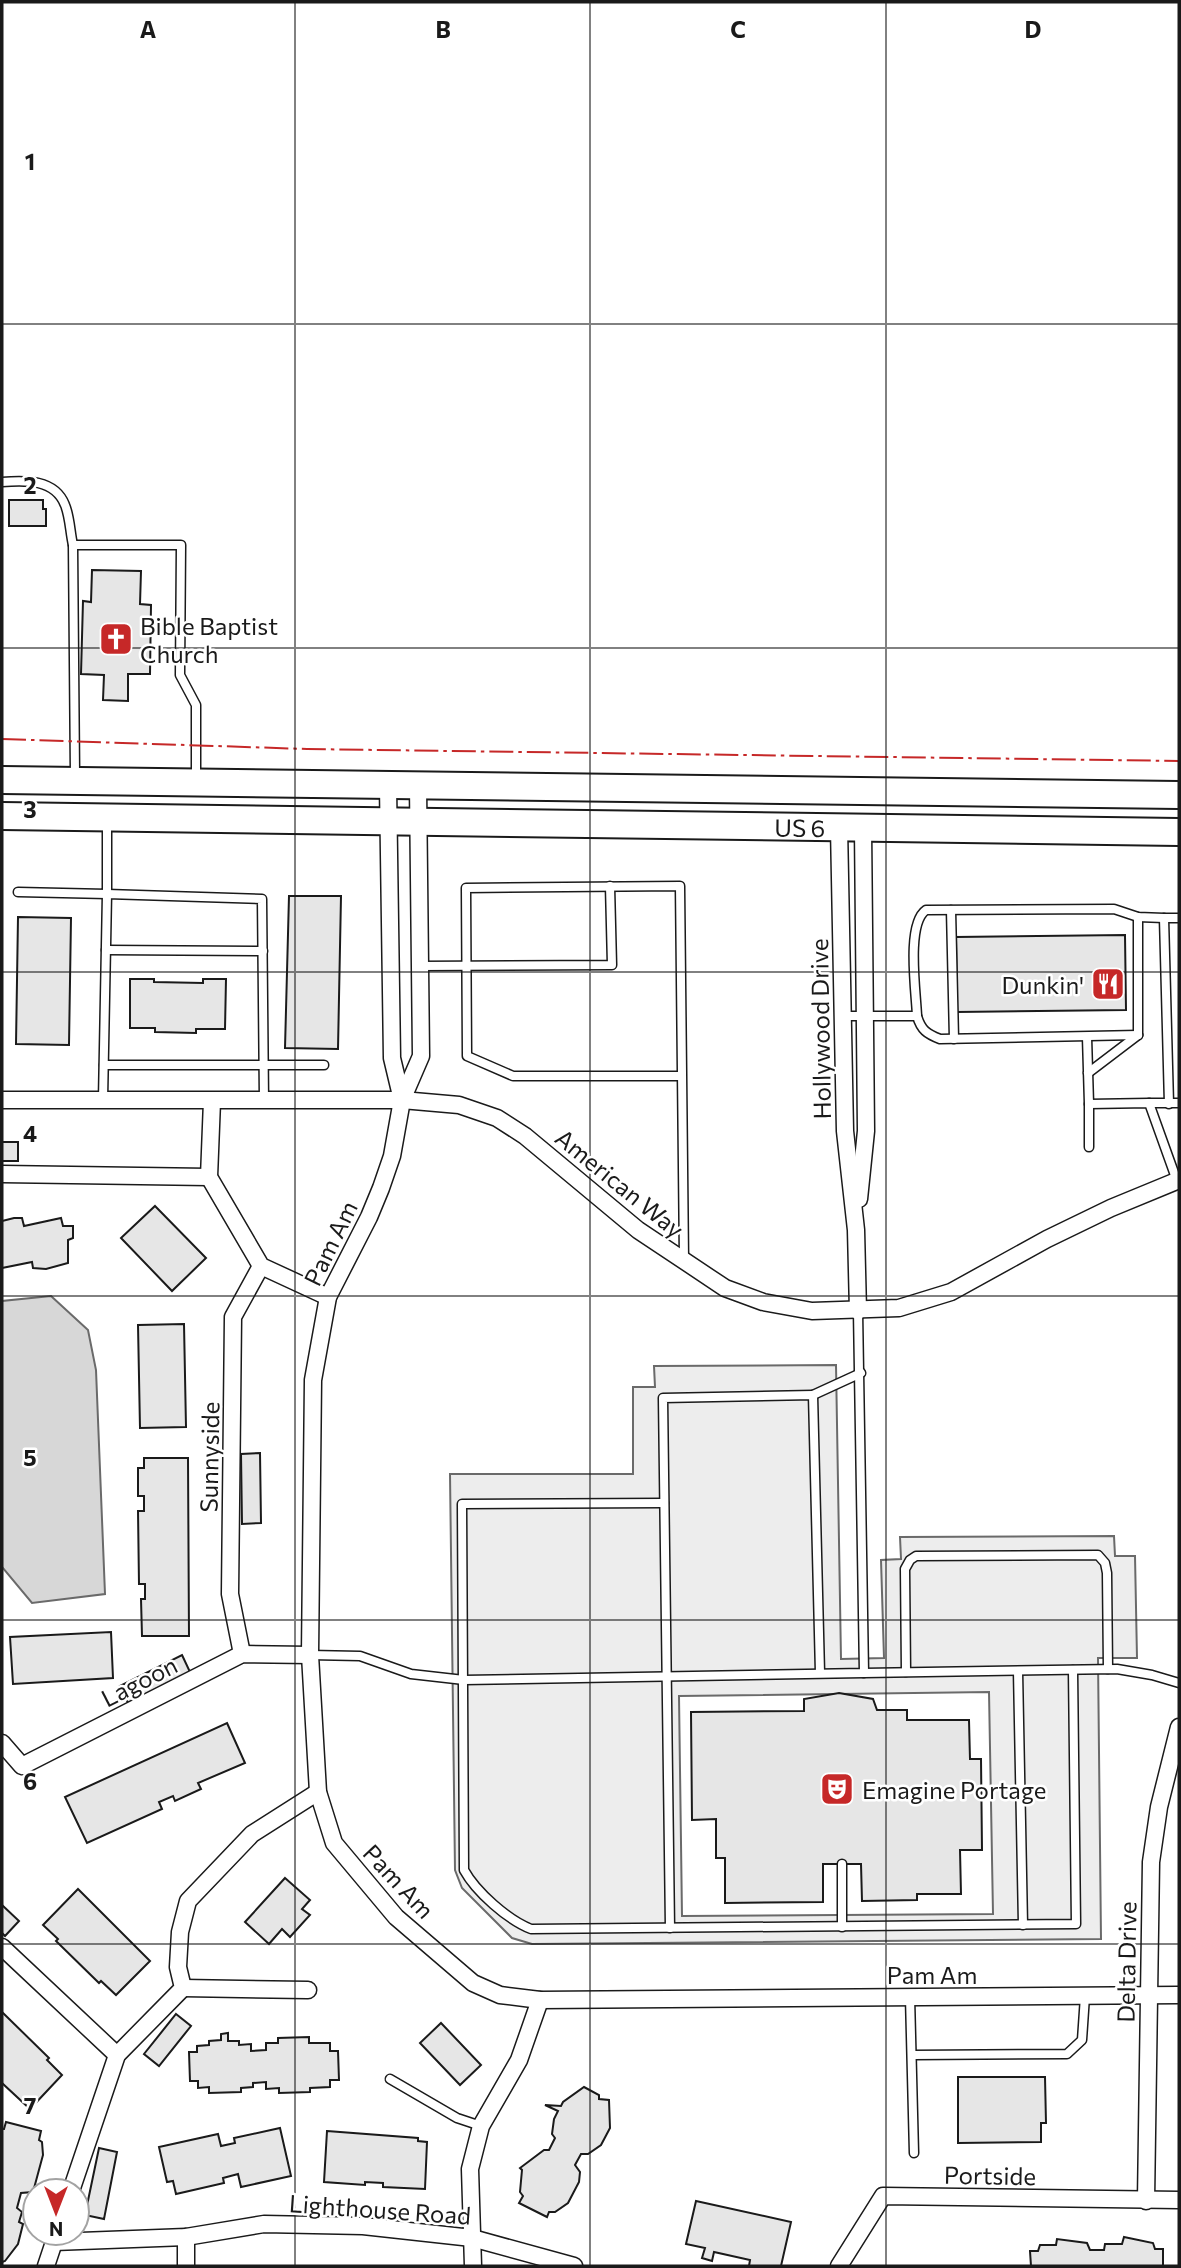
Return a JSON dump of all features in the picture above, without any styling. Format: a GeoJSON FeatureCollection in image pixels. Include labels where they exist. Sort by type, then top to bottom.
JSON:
{"type":"FeatureCollection","features":[{"type":"Feature","properties":{"kind":"main road","name":"US 6"},"geometry":{"type":"LineString","coordinates":[[2,780],[1179,795]]}},
{"type":"Feature","properties":{"kind":"main road","name":"US 6"},"geometry":{"type":"LineString","coordinates":[[2,816],[1179,832]]}},
{"type":"Feature","properties":{"kind":"street","name":"Pam Am"},"geometry":{"type":"LineString","coordinates":[[388,786],[392,1058],[402,1100]]}},
{"type":"Feature","properties":{"kind":"street","name":"Pam Am"},"geometry":{"type":"LineString","coordinates":[[418,786],[421,1056],[402,1100],[392,1156],[381,1188],[328,1297],[313,1380],[310,1655],[318,1792],[334,1843],[396,1917],[473,1983],[500,1995],[540,2000],[1179,1995]]}},
{"type":"Feature","properties":{"kind":"street","name":"Hollywood Drive"},"geometry":{"type":"LineString","coordinates":[[851,827],[843,1016],[845,1131],[856,1230],[858,1311]]}},
{"type":"Feature","properties":{"kind":"street","name":"Hollywood Drive"},"geometry":{"type":"LineString","coordinates":[[851,827],[865,1016],[866,1131],[856,1230]]}},
{"type":"Feature","properties":{"kind":"street","name":"American Way"},"geometry":{"type":"LineString","coordinates":[[2,1100],[402,1100],[458,1105],[497,1118],[525,1136],[638,1230],[725,1288],[763,1302],[812,1311],[899,1308],[951,1292],[1069,1229],[1179,1183]]}},
{"type":"Feature","properties":{"kind":"street"},"geometry":{"type":"LineString","coordinates":[[212,1101],[209,1177],[261,1266],[328,1297]]}},
{"type":"Feature","properties":{"kind":"street"},"geometry":{"type":"LineString","coordinates":[[2,1174],[209,1177]]}},
{"type":"Feature","properties":{"kind":"street","name":"Sunnyside"},"geometry":{"type":"LineString","coordinates":[[242,1654],[230,1594],[233,1317],[261,1266]]}},
{"type":"Feature","properties":{"kind":"street","name":"Lagoon"},"geometry":{"type":"LineString","coordinates":[[2,1743],[22,1766],[242,1654],[310,1655]]}},
{"type":"Feature","properties":{"kind":"street","name":"Delta Drive"},"geometry":{"type":"LineString","coordinates":[[1146,2201],[1151,1862],[1159,1807],[1179,1727]]}},
{"type":"Feature","properties":{"kind":"street"},"geometry":{"type":"LineString","coordinates":[[183,1988],[178,1966],[180,1933],[188,1900],[252,1834],[318,1792]]}},
{"type":"Feature","properties":{"kind":"street"},"geometry":{"type":"LineString","coordinates":[[2,1947],[117,2055]]}},
{"type":"Feature","properties":{"kind":"street"},"geometry":{"type":"LineString","coordinates":[[76,2177],[117,2055],[183,1988],[307,1990]]}},
{"type":"Feature","properties":{"kind":"street"},"geometry":{"type":"LineString","coordinates":[[473,2266],[470,2169],[481,2126],[519,2060],[540,2000]]}},
{"type":"Feature","properties":{"kind":"street","name":"Portside"},"geometry":{"type":"LineString","coordinates":[[839,2266],[883,2196],[1179,2200]]}},
{"type":"Feature","properties":{"kind":"street","name":"Lighthouse Road"},"geometry":{"type":"LineString","coordinates":[[91,2237],[186,2237],[264,2224],[363,2226],[472,2238],[574,2266]]}},
{"type":"Feature","properties":{"kind":"street"},"geometry":{"type":"LineString","coordinates":[[186,2237],[186,2266]]}},
{"type":"Feature","properties":{"kind":"street"},"geometry":{"type":"LineString","coordinates":[[46,2266],[52,2247]]}},
{"type":"Feature","properties":{"kind":"lane"},"geometry":{"type":"LineString","coordinates":[[2,482],[26,480],[48,485],[65,503],[73,544],[75,781]]}},
{"type":"Feature","properties":{"kind":"lane"},"geometry":{"type":"LineString","coordinates":[[73,544],[181,545],[180,675],[196,705],[196,783]]}},
{"type":"Feature","properties":{"kind":"lane"},"geometry":{"type":"LineString","coordinates":[[103,1100],[107,817]]}},
{"type":"Feature","properties":{"kind":"lane"},"geometry":{"type":"LineString","coordinates":[[420,967],[612,965],[610,886]]}},
{"type":"Feature","properties":{"kind":"lane"},"geometry":{"type":"LineString","coordinates":[[681,1076],[513,1076],[467,1056],[466,888],[680,886],[684,1263]]}},
{"type":"Feature","properties":{"kind":"lane"},"geometry":{"type":"LineString","coordinates":[[18,892],[262,899],[264,1101]]}},
{"type":"Feature","properties":{"kind":"lane"},"geometry":{"type":"LineString","coordinates":[[1138,1035],[954,1039],[940,1039],[928,1035],[920,1026],[918,1016],[914,932],[919,915],[926,910],[1114,909],[1138,917],[1179,918]]}},
{"type":"Feature","properties":{"kind":"lane"},"geometry":{"type":"LineString","coordinates":[[951,910],[954,1039]]}},
{"type":"Feature","properties":{"kind":"lane"},"geometry":{"type":"LineString","coordinates":[[1138,917],[1138,1035]]}},
{"type":"Feature","properties":{"kind":"lane"},"geometry":{"type":"LineString","coordinates":[[1164,918],[1169,1104]]}},
{"type":"Feature","properties":{"kind":"lane"},"geometry":{"type":"LineString","coordinates":[[106,950],[263,951]]}},
{"type":"Feature","properties":{"kind":"lane"},"geometry":{"type":"LineString","coordinates":[[843,1016],[918,1016]]}},
{"type":"Feature","properties":{"kind":"lane"},"geometry":{"type":"LineString","coordinates":[[1088,1073],[1138,1035]]}},
{"type":"Feature","properties":{"kind":"lane"},"geometry":{"type":"LineString","coordinates":[[1087,1037],[1089,1147]]}},
{"type":"Feature","properties":{"kind":"lane"},"geometry":{"type":"LineString","coordinates":[[104,1065],[324,1065]]}},
{"type":"Feature","properties":{"kind":"lane"},"geometry":{"type":"LineString","coordinates":[[1149,1103],[1179,1183]]}},
{"type":"Feature","properties":{"kind":"lane"},"geometry":{"type":"LineString","coordinates":[[1089,1104],[1179,1103]]}},
{"type":"Feature","properties":{"kind":"lane"},"geometry":{"type":"LineString","coordinates":[[858,1311],[864,1673]]}},
{"type":"Feature","properties":{"kind":"lane"},"geometry":{"type":"LineString","coordinates":[[670,1928],[663,1398],[813,1395],[861,1373]]}},
{"type":"Feature","properties":{"kind":"lane"},"geometry":{"type":"LineString","coordinates":[[813,1395],[820,1673]]}},
{"type":"Feature","properties":{"kind":"lane"},"geometry":{"type":"LineString","coordinates":[[664,1503],[462,1504],[464,1870],[471,1883],[517,1923],[531,1929],[1076,1924],[1073,1670]]}},
{"type":"Feature","properties":{"kind":"lane"},"geometry":{"type":"LineString","coordinates":[[906,1672],[905,1569],[916,1556],[1098,1555],[1105,1563],[1107,1573],[1108,1670]]}},
{"type":"Feature","properties":{"kind":"lane"},"geometry":{"type":"LineString","coordinates":[[310,1655],[360,1656],[411,1674],[464,1680],[1108,1670],[1152,1675],[1179,1683]]}},
{"type":"Feature","properties":{"kind":"lane"},"geometry":{"type":"LineString","coordinates":[[1018,1671],[1023,1924]]}},
{"type":"Feature","properties":{"kind":"lane"},"geometry":{"type":"LineString","coordinates":[[842,1864],[842,1927]]}},
{"type":"Feature","properties":{"kind":"lane"},"geometry":{"type":"LineString","coordinates":[[913,2055],[1067,2054],[1082,2040],[1085,1996]]}},
{"type":"Feature","properties":{"kind":"lane"},"geometry":{"type":"LineString","coordinates":[[910,1997],[914,2153]]}},
{"type":"Feature","properties":{"kind":"lane"},"geometry":{"type":"LineString","coordinates":[[390,2080],[457,2118],[481,2126]]}},
{"type":"Feature","properties":{"kind":"shaded area"},"geometry":{"type":"Polygon","coordinates":[[[51,1296],[88,1330],[96,1370],[105,1594],[32,1603],[2,1567],[2,1301],[51,1296]]]}},
{"type":"Feature","properties":{"kind":"shaded area"},"geometry":{"type":"Polygon","coordinates":[[[836,1365],[841,1659],[884,1658],[881,1560],[901,1559],[900,1537],[1114,1536],[1115,1556],[1135,1556],[1137,1658],[1098,1658],[1101,1939],[532,1944],[512,1938],[462,1888],[455,1870],[450,1474],[633,1474],[633,1387],[655,1387],[654,1366],[836,1365]],[[989,1692],[679,1696],[682,1916],[993,1914],[989,1692]]]}},
{"type":"Feature","properties":{"kind":"building"},"geometry":{"type":"Polygon","coordinates":[[[9,500],[43,500],[46,526],[9,526],[9,500]]]}},
{"type":"Feature","properties":{"kind":"building","name":"Bible Baptist Church"},"geometry":{"type":"Polygon","coordinates":[[[92,570],[141,571],[140,604],[151,605],[150,674],[128,674],[128,701],[103,700],[104,675],[81,674],[83,601],[91,602],[92,570]]]}},
{"type":"Feature","properties":{"kind":"building"},"geometry":{"type":"Polygon","coordinates":[[[289,896],[341,896],[338,1049],[285,1048],[289,896]]]}},
{"type":"Feature","properties":{"kind":"building"},"geometry":{"type":"Polygon","coordinates":[[[18,917],[71,918],[69,1045],[16,1044],[18,917]]]}},
{"type":"Feature","properties":{"kind":"building"},"geometry":{"type":"Polygon","coordinates":[[[1125,935],[1126,1010],[957,1012],[956,937],[1125,935]]]}},
{"type":"Feature","properties":{"kind":"building"},"geometry":{"type":"Polygon","coordinates":[[[130,979],[203,983],[203,979],[226,979],[225,1029],[196,1029],[196,1033],[155,1032],[155,1028],[130,1028],[130,979]]]}},
{"type":"Feature","properties":{"kind":"building"},"geometry":{"type":"Polygon","coordinates":[[[2,1142],[18,1142],[18,1161],[2,1161],[2,1142]]]}},
{"type":"Feature","properties":{"kind":"building"},"geometry":{"type":"Polygon","coordinates":[[[155,1206],[206,1258],[172,1291],[121,1238],[155,1206]]]}},
{"type":"Feature","properties":{"kind":"building"},"geometry":{"type":"Polygon","coordinates":[[[22,1218],[24,1226],[61,1218],[63,1226],[73,1226],[73,1238],[68,1240],[68,1263],[46,1269],[33,1268],[32,1262],[2,1268],[2,1221],[22,1218]]]}},
{"type":"Feature","properties":{"kind":"building"},"geometry":{"type":"Polygon","coordinates":[[[184,1324],[186,1427],[140,1428],[138,1325],[184,1324]]]}},
{"type":"Feature","properties":{"kind":"building"},"geometry":{"type":"Polygon","coordinates":[[[260,1453],[261,1523],[242,1524],[241,1454],[260,1453]]]}},
{"type":"Feature","properties":{"kind":"building"},"geometry":{"type":"Polygon","coordinates":[[[144,1458],[188,1458],[189,1636],[142,1636],[141,1599],[145,1599],[145,1584],[139,1584],[138,1511],[144,1511],[144,1496],[138,1496],[138,1468],[144,1468],[144,1458]]]}},
{"type":"Feature","properties":{"kind":"building"},"geometry":{"type":"Polygon","coordinates":[[[111,1632],[113,1678],[13,1684],[10,1637],[111,1632]]]}},
{"type":"Feature","properties":{"kind":"building"},"geometry":{"type":"Polygon","coordinates":[[[182,1655],[190,1672],[128,1703],[120,1686],[182,1655]]]}},
{"type":"Feature","properties":{"kind":"building","name":"Emagine Portage"},"geometry":{"type":"Polygon","coordinates":[[[839,1693],[873,1699],[877,1710],[907,1710],[907,1720],[969,1720],[970,1759],[981,1759],[982,1850],[960,1850],[961,1894],[917,1894],[917,1900],[862,1901],[861,1864],[823,1864],[823,1902],[725,1903],[725,1858],[716,1858],[716,1819],[692,1820],[691,1712],[804,1711],[804,1699],[839,1693]]]}},
{"type":"Feature","properties":{"kind":"building"},"geometry":{"type":"Polygon","coordinates":[[[227,1723],[245,1763],[198,1783],[201,1789],[175,1801],[173,1796],[159,1802],[162,1809],[87,1843],[65,1797],[227,1723]]]}},
{"type":"Feature","properties":{"kind":"building"},"geometry":{"type":"Polygon","coordinates":[[[285,1878],[310,1900],[302,1909],[310,1915],[290,1937],[282,1929],[269,1944],[245,1922],[285,1878]]]}},
{"type":"Feature","properties":{"kind":"building"},"geometry":{"type":"Polygon","coordinates":[[[78,1889],[150,1961],[116,1995],[101,1981],[99,1983],[43,1925],[78,1889]]]}},
{"type":"Feature","properties":{"kind":"building"},"geometry":{"type":"Polygon","coordinates":[[[2,1905],[19,1921],[5,1936],[2,1933],[2,1905]]]}},
{"type":"Feature","properties":{"kind":"building"},"geometry":{"type":"Polygon","coordinates":[[[2,2012],[49,2058],[47,2060],[62,2075],[30,2109],[2,2083],[2,2012]]]}},
{"type":"Feature","properties":{"kind":"building"},"geometry":{"type":"Polygon","coordinates":[[[176,2014],[191,2026],[159,2066],[144,2054],[176,2014]]]}},
{"type":"Feature","properties":{"kind":"building"},"geometry":{"type":"Polygon","coordinates":[[[441,2023],[481,2065],[460,2085],[420,2043],[441,2023]]]}},
{"type":"Feature","properties":{"kind":"building"},"geometry":{"type":"Polygon","coordinates":[[[228,2033],[228,2041],[239,2041],[239,2045],[251,2044],[251,2051],[266,2050],[266,2043],[278,2043],[278,2038],[309,2037],[309,2043],[330,2043],[330,2051],[338,2051],[339,2080],[330,2080],[330,2087],[310,2088],[310,2092],[279,2093],[279,2088],[266,2089],[266,2082],[253,2083],[253,2087],[241,2088],[241,2092],[209,2093],[209,2087],[198,2088],[198,2081],[190,2081],[189,2052],[197,2052],[197,2046],[221,2040],[221,2034],[228,2033]]]}},
{"type":"Feature","properties":{"kind":"building"},"geometry":{"type":"Polygon","coordinates":[[[958,2077],[1045,2077],[1046,2123],[1041,2123],[1041,2142],[958,2143],[958,2077]]]}},
{"type":"Feature","properties":{"kind":"building"},"geometry":{"type":"Polygon","coordinates":[[[584,2087],[599,2095],[599,2099],[609,2100],[610,2128],[601,2145],[588,2154],[581,2154],[575,2165],[580,2172],[579,2182],[568,2203],[555,2212],[549,2212],[547,2217],[519,2203],[523,2196],[520,2192],[520,2168],[544,2150],[549,2150],[555,2138],[552,2134],[558,2111],[545,2105],[561,2106],[584,2087]]]}},
{"type":"Feature","properties":{"kind":"building"},"geometry":{"type":"Polygon","coordinates":[[[6,2122],[41,2131],[39,2140],[42,2142],[43,2155],[37,2177],[21,2177],[17,2208],[21,2211],[21,2232],[18,2244],[2,2262],[2,2129],[6,2122]]]}},
{"type":"Feature","properties":{"kind":"building"},"geometry":{"type":"Polygon","coordinates":[[[280,2128],[291,2176],[241,2187],[238,2174],[223,2178],[224,2183],[176,2194],[173,2181],[167,2182],[159,2147],[218,2134],[221,2146],[235,2143],[234,2138],[280,2128]]]}},
{"type":"Feature","properties":{"kind":"building"},"geometry":{"type":"Polygon","coordinates":[[[327,2131],[418,2138],[418,2141],[427,2142],[425,2189],[383,2187],[383,2183],[365,2182],[365,2185],[324,2182],[327,2131]]]}},
{"type":"Feature","properties":{"kind":"building"},"geometry":{"type":"Polygon","coordinates":[[[99,2148],[117,2152],[104,2219],[91,2216],[91,2186],[99,2148]]]}},
{"type":"Feature","properties":{"kind":"building"},"geometry":{"type":"Polygon","coordinates":[[[696,2201],[791,2222],[781,2266],[749,2266],[750,2260],[714,2252],[712,2261],[702,2258],[705,2248],[686,2244],[696,2201]]]}},
{"type":"Feature","properties":{"kind":"building"},"geometry":{"type":"Polygon","coordinates":[[[1124,2237],[1153,2243],[1155,2249],[1163,2249],[1163,2266],[1031,2266],[1030,2251],[1038,2251],[1040,2245],[1056,2245],[1057,2239],[1087,2243],[1090,2250],[1104,2250],[1105,2244],[1122,2244],[1124,2237]]]}},
{"type":"Feature","properties":{"kind":"power"},"geometry":{"type":"LineString","coordinates":[[2,739],[307,749],[1179,761]]}},
{"type":"Feature","properties":{"kind":"place","name":"Bible Baptist Church"},"geometry":{"type":"Point","coordinates":[116,639]}},
{"type":"Feature","properties":{"kind":"place","name":"Dunkin'"},"geometry":{"type":"Point","coordinates":[1108,984]}},
{"type":"Feature","properties":{"kind":"place","name":"Emagine Portage"},"geometry":{"type":"Point","coordinates":[837,1789]}}]}
